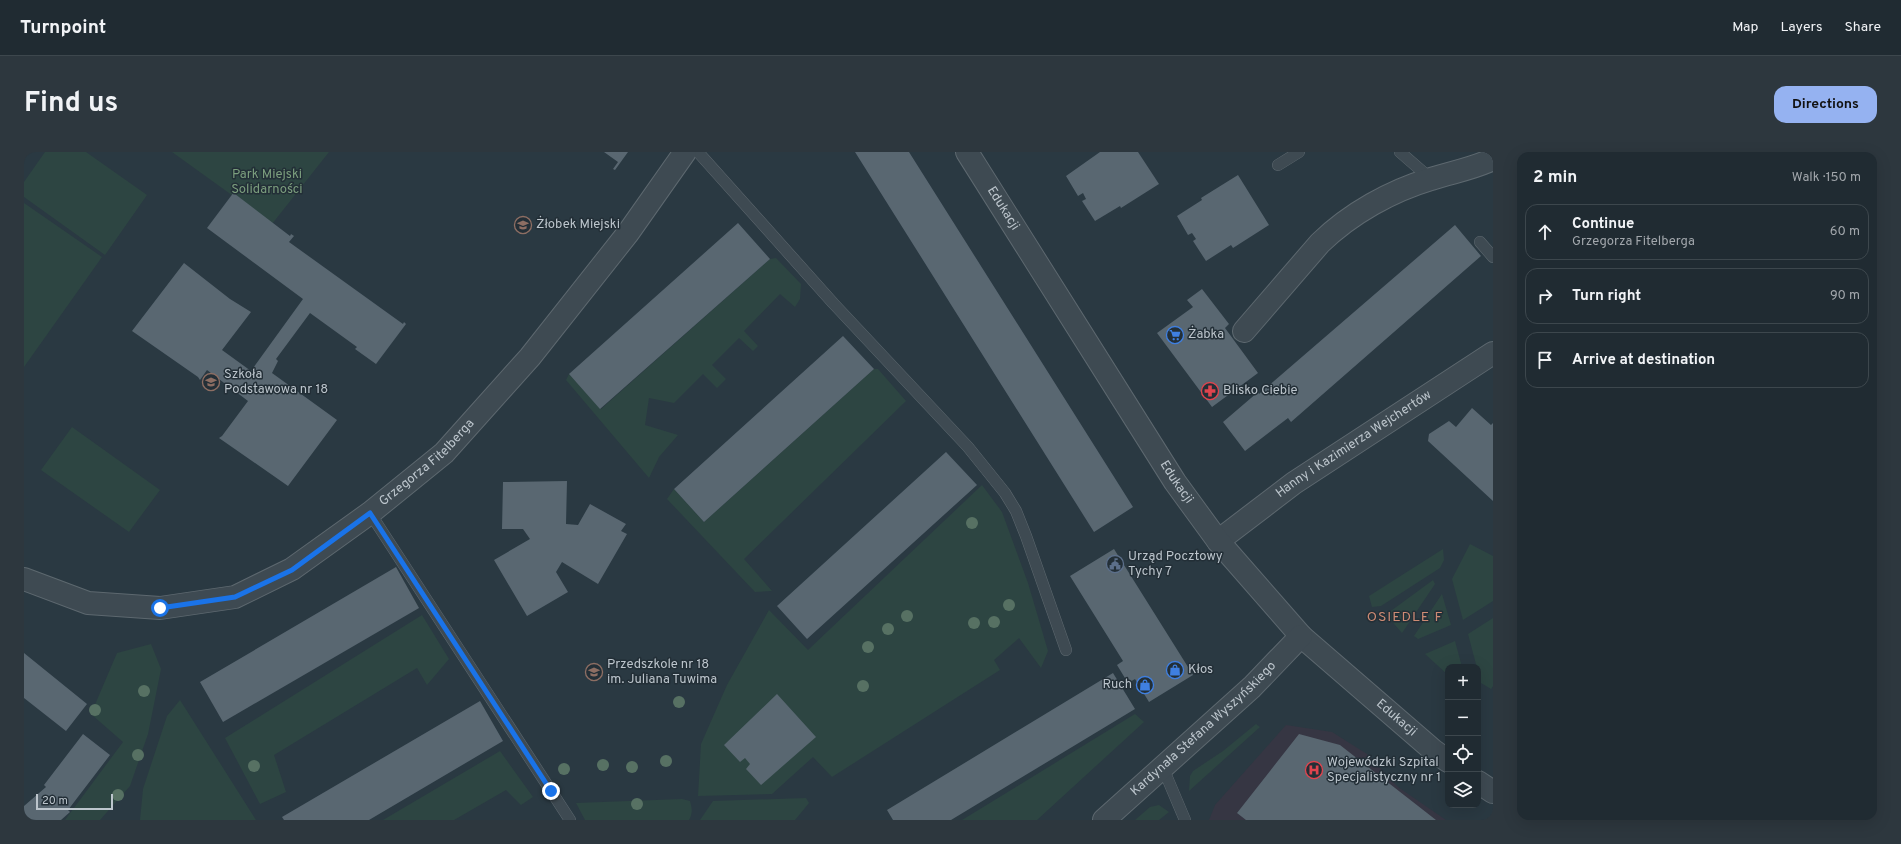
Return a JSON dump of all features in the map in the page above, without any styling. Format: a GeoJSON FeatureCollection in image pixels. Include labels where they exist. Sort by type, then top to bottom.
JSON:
{"type":"FeatureCollection","features":[{"type":"Feature","properties":{"kind":"street","name":"Grzegorza Fitelberga"},"geometry":{"type":"LineString","coordinates":[[24,579],[88,603],[160,608],[235,597],[292,570],[370,513],[444,453],[530,357],[628,233],[685,152]]}},
{"type":"Feature","properties":{"kind":"street","name":"Edukacji"},"geometry":{"type":"LineString","coordinates":[[967,152],[1175,482],[1218,541],[1301,636],[1422,741],[1445,759]]}},
{"type":"Feature","properties":{"kind":"street"},"geometry":{"type":"LineString","coordinates":[[1244,331],[1333,230],[1392,192],[1481,165],[1493,159]]}},
{"type":"Feature","properties":{"kind":"street","name":"Hanny i Kazimierza Wejchertów"},"geometry":{"type":"LineString","coordinates":[[1218,541],[1294,483],[1493,353]]}},
{"type":"Feature","properties":{"kind":"street","name":"Kardynała Stefana Wyszyńskiego"},"geometry":{"type":"LineString","coordinates":[[1104,820],[1252,687],[1301,636]]}},
{"type":"Feature","properties":{"kind":"street"},"geometry":{"type":"LineString","coordinates":[[1481,784],[1493,792]]}},
{"type":"Feature","properties":{"kind":"lane"},"geometry":{"type":"LineString","coordinates":[[698,152],[833,303],[968,447],[1005,493],[1016,511],[1026,536],[1066,650]]}},
{"type":"Feature","properties":{"kind":"lane"},"geometry":{"type":"LineString","coordinates":[[1278,165],[1299,152]]}},
{"type":"Feature","properties":{"kind":"lane"},"geometry":{"type":"LineString","coordinates":[[1400,152],[1431,179]]}},
{"type":"Feature","properties":{"kind":"lane"},"geometry":{"type":"LineString","coordinates":[[1480,242],[1493,257]]}},
{"type":"Feature","properties":{"kind":"lane"},"geometry":{"type":"LineString","coordinates":[[370,513],[570,820]]}},
{"type":"Feature","properties":{"kind":"lane"},"geometry":{"type":"LineString","coordinates":[[1163,768],[1185,820]]}},
{"type":"Feature","properties":{"kind":"shaded area","name":"Wojewódzki Szpital Specjalistyczny nr 1"},"geometry":{"type":"Polygon","coordinates":[[[1286,725],[1332,732],[1367,754],[1398,787],[1446,820],[1209,820],[1215,805],[1286,725]]]}},
{"type":"Feature","properties":{"kind":"green space"},"geometry":{"type":"Polygon","coordinates":[[[45,152],[86,152],[147,195],[105,255],[24,197],[24,182],[45,152]]]}},
{"type":"Feature","properties":{"kind":"green space","name":"Park Miejski Solidarności"},"geometry":{"type":"Polygon","coordinates":[[[172,152],[329,152],[272,224],[172,152]]]}},
{"type":"Feature","properties":{"kind":"green space"},"geometry":{"type":"Polygon","coordinates":[[[24,203],[102,257],[24,367],[24,203]]]}},
{"type":"Feature","properties":{"kind":"green space"},"geometry":{"type":"Polygon","coordinates":[[[776,258],[801,284],[800,299],[795,307],[780,294],[744,331],[758,346],[753,351],[739,338],[712,365],[726,379],[717,388],[703,374],[674,403],[649,398],[645,425],[678,435],[659,457],[649,478],[566,380],[569,374],[601,409],[770,259],[776,258]]]}},
{"type":"Feature","properties":{"kind":"green space"},"geometry":{"type":"Polygon","coordinates":[[[874,369],[878,369],[906,401],[744,559],[772,591],[755,592],[667,499],[674,489],[704,522],[874,369]]]}},
{"type":"Feature","properties":{"kind":"green space"},"geometry":{"type":"Polygon","coordinates":[[[72,427],[160,490],[129,532],[41,470],[72,427]]]}},
{"type":"Feature","properties":{"kind":"green space"},"geometry":{"type":"Polygon","coordinates":[[[982,485],[1002,512],[1028,583],[1048,651],[1041,668],[1019,638],[994,660],[1000,670],[832,777],[813,757],[772,794],[698,796],[701,744],[727,685],[769,610],[808,650],[982,485]]]}},
{"type":"Feature","properties":{"kind":"green space"},"geometry":{"type":"Polygon","coordinates":[[[1470,544],[1493,556],[1493,601],[1463,620],[1452,579],[1470,544]]]}},
{"type":"Feature","properties":{"kind":"green space"},"geometry":{"type":"Polygon","coordinates":[[[1443,549],[1444,560],[1440,568],[1381,606],[1372,607],[1369,596],[1443,549]]]}},
{"type":"Feature","properties":{"kind":"green space"},"geometry":{"type":"Polygon","coordinates":[[[1433,580],[1435,584],[1402,633],[1388,617],[1388,613],[1433,580]]]}},
{"type":"Feature","properties":{"kind":"green space"},"geometry":{"type":"Polygon","coordinates":[[[1442,594],[1451,625],[1418,639],[1414,636],[1442,594]]]}},
{"type":"Feature","properties":{"kind":"green space"},"geometry":{"type":"Polygon","coordinates":[[[422,615],[449,659],[427,685],[417,668],[274,755],[286,792],[260,804],[225,738],[422,615]]]}},
{"type":"Feature","properties":{"kind":"green space"},"geometry":{"type":"Polygon","coordinates":[[[1493,618],[1493,686],[1491,689],[1481,683],[1481,664],[1476,664],[1468,634],[1493,618]]]}},
{"type":"Feature","properties":{"kind":"green space"},"geometry":{"type":"Polygon","coordinates":[[[1455,641],[1461,664],[1445,664],[1445,672],[1425,654],[1455,641]]]}},
{"type":"Feature","properties":{"kind":"green space"},"geometry":{"type":"Polygon","coordinates":[[[151,644],[161,669],[148,734],[130,786],[100,820],[65,820],[123,742],[91,714],[117,653],[151,644]]]}},
{"type":"Feature","properties":{"kind":"green space"},"geometry":{"type":"Polygon","coordinates":[[[180,700],[256,820],[140,820],[143,789],[167,716],[180,700]]]}},
{"type":"Feature","properties":{"kind":"green space"},"geometry":{"type":"Polygon","coordinates":[[[1135,714],[1144,722],[1037,820],[962,820],[1135,714]]]}},
{"type":"Feature","properties":{"kind":"green space"},"geometry":{"type":"Polygon","coordinates":[[[1256,724],[1260,727],[1189,791],[1190,776],[1193,771],[1223,751],[1256,724]]]}},
{"type":"Feature","properties":{"kind":"green space"},"geometry":{"type":"Polygon","coordinates":[[[500,751],[533,797],[521,805],[506,790],[454,820],[383,820],[500,751]]]}},
{"type":"Feature","properties":{"kind":"green space"},"geometry":{"type":"Polygon","coordinates":[[[806,798],[809,803],[795,820],[700,820],[713,801],[806,798]]]}},
{"type":"Feature","properties":{"kind":"green space"},"geometry":{"type":"Polygon","coordinates":[[[682,799],[690,801],[692,810],[689,820],[585,820],[576,803],[682,799]]]}},
{"type":"Feature","properties":{"kind":"green space"},"geometry":{"type":"Polygon","coordinates":[[[1159,805],[1169,812],[1159,820],[1135,820],[1150,807],[1159,805]]]}},
{"type":"Feature","properties":{"kind":"building"},"geometry":{"type":"Polygon","coordinates":[[[604,152],[628,152],[615,170],[613,169],[618,162],[604,152]]]}},
{"type":"Feature","properties":{"kind":"building"},"geometry":{"type":"Polygon","coordinates":[[[855,152],[909,152],[1133,507],[1094,532],[855,152]]]}},
{"type":"Feature","properties":{"kind":"building"},"geometry":{"type":"Polygon","coordinates":[[[1100,152],[1138,152],[1159,184],[1121,208],[1120,206],[1095,221],[1082,201],[1086,199],[1083,193],[1078,196],[1066,176],[1100,152]]]}},
{"type":"Feature","properties":{"kind":"building"},"geometry":{"type":"Polygon","coordinates":[[[1238,175],[1269,225],[1233,248],[1231,245],[1206,261],[1193,241],[1196,239],[1192,233],[1188,235],[1177,216],[1202,200],[1201,198],[1238,175]]]}},
{"type":"Feature","properties":{"kind":"building"},"geometry":{"type":"Polygon","coordinates":[[[234,192],[290,236],[291,234],[294,236],[289,242],[403,324],[404,322],[406,324],[376,364],[355,349],[357,347],[310,313],[276,359],[278,361],[272,373],[337,420],[288,486],[219,438],[248,401],[207,370],[200,380],[198,377],[132,331],[184,263],[230,299],[251,312],[222,350],[251,371],[303,299],[207,228],[234,192]]]}},
{"type":"Feature","properties":{"kind":"building"},"geometry":{"type":"Polygon","coordinates":[[[738,223],[770,259],[600,409],[569,374],[738,223]]]}},
{"type":"Feature","properties":{"kind":"building"},"geometry":{"type":"Polygon","coordinates":[[[1455,225],[1481,256],[1291,422],[1288,418],[1245,451],[1223,422],[1258,392],[1259,394],[1455,225]]]}},
{"type":"Feature","properties":{"kind":"building"},"geometry":{"type":"Polygon","coordinates":[[[1202,289],[1229,324],[1225,328],[1258,373],[1212,407],[1157,333],[1193,307],[1187,300],[1202,289]]]}},
{"type":"Feature","properties":{"kind":"building"},"geometry":{"type":"Polygon","coordinates":[[[843,336],[874,369],[704,522],[674,489],[843,336]]]}},
{"type":"Feature","properties":{"kind":"building"},"geometry":{"type":"Polygon","coordinates":[[[1472,408],[1491,425],[1493,423],[1493,501],[1428,441],[1429,434],[1449,421],[1456,427],[1472,408]]]}},
{"type":"Feature","properties":{"kind":"building"},"geometry":{"type":"Polygon","coordinates":[[[946,452],[977,485],[807,639],[777,606],[946,452]]]}},
{"type":"Feature","properties":{"kind":"building"},"geometry":{"type":"Polygon","coordinates":[[[567,481],[566,524],[578,525],[590,504],[626,524],[621,531],[627,534],[598,584],[562,562],[556,572],[568,592],[527,616],[494,560],[530,539],[523,529],[502,529],[503,482],[567,481]]]}},
{"type":"Feature","properties":{"kind":"building"},"geometry":{"type":"Polygon","coordinates":[[[1114,549],[1193,675],[1149,702],[1135,679],[1128,683],[1117,665],[1123,661],[1070,576],[1114,549]]]}},
{"type":"Feature","properties":{"kind":"building"},"geometry":{"type":"Polygon","coordinates":[[[396,567],[419,608],[223,722],[200,682],[396,567]]]}},
{"type":"Feature","properties":{"kind":"building"},"geometry":{"type":"Polygon","coordinates":[[[24,653],[87,704],[66,731],[24,698],[24,653]]]}},
{"type":"Feature","properties":{"kind":"building"},"geometry":{"type":"Polygon","coordinates":[[[1113,673],[1135,709],[951,820],[893,820],[887,810],[1113,673]]]}},
{"type":"Feature","properties":{"kind":"building"},"geometry":{"type":"Polygon","coordinates":[[[777,694],[816,737],[761,785],[746,769],[750,764],[745,758],[740,762],[724,745],[777,694]]]}},
{"type":"Feature","properties":{"kind":"building"},"geometry":{"type":"Polygon","coordinates":[[[480,701],[503,741],[369,820],[284,820],[282,817],[480,701]]]}},
{"type":"Feature","properties":{"kind":"building"},"geometry":{"type":"Polygon","coordinates":[[[83,734],[110,755],[68,810],[70,812],[61,820],[24,820],[24,806],[46,787],[44,785],[83,734]]]}},
{"type":"Feature","properties":{"kind":"building","name":"Wojewódzki Szpital Specjalistyczny nr 1"},"geometry":{"type":"Polygon","coordinates":[[[1299,734],[1340,745],[1436,820],[1246,820],[1237,813],[1299,734]]]}},
{"type":"Feature","properties":{"kind":"place","name":"Żłobek Miejski"},"geometry":{"type":"Point","coordinates":[523,225]}},
{"type":"Feature","properties":{"kind":"place","name":"Żabka"},"geometry":{"type":"Point","coordinates":[1175,335]}},
{"type":"Feature","properties":{"kind":"place","name":"Szkoła Podstawowa nr 18"},"geometry":{"type":"Point","coordinates":[211,382]}},
{"type":"Feature","properties":{"kind":"place","name":"Blisko Ciebie"},"geometry":{"type":"Point","coordinates":[1210,391]}},
{"type":"Feature","properties":{"kind":"place","name":"Urząd Pocztowy Tychy 7"},"geometry":{"type":"Point","coordinates":[1115,564]}},
{"type":"Feature","properties":{"kind":"place","name":"Kłos"},"geometry":{"type":"Point","coordinates":[1175,670]}},
{"type":"Feature","properties":{"kind":"place","name":"Przedszkole nr 18 im. Juliana Tuwima"},"geometry":{"type":"Point","coordinates":[594,672]}},
{"type":"Feature","properties":{"kind":"place","name":"Ruch"},"geometry":{"type":"Point","coordinates":[1145,685]}},
{"type":"Feature","properties":{"kind":"place","name":"Wojewódzki Szpital Specjalistyczny nr 1"},"geometry":{"type":"Point","coordinates":[1314,770]}},
{"type":"Feature","properties":{"kind":"district","name":"OSIEDLE F"},"geometry":{"type":"Point","coordinates":[1405,617]}},
{"type":"Feature","properties":{"kind":"route"},"geometry":{"type":"LineString","coordinates":[[160,608],[235,597],[292,570],[370,513],[551,791]]}}]}
